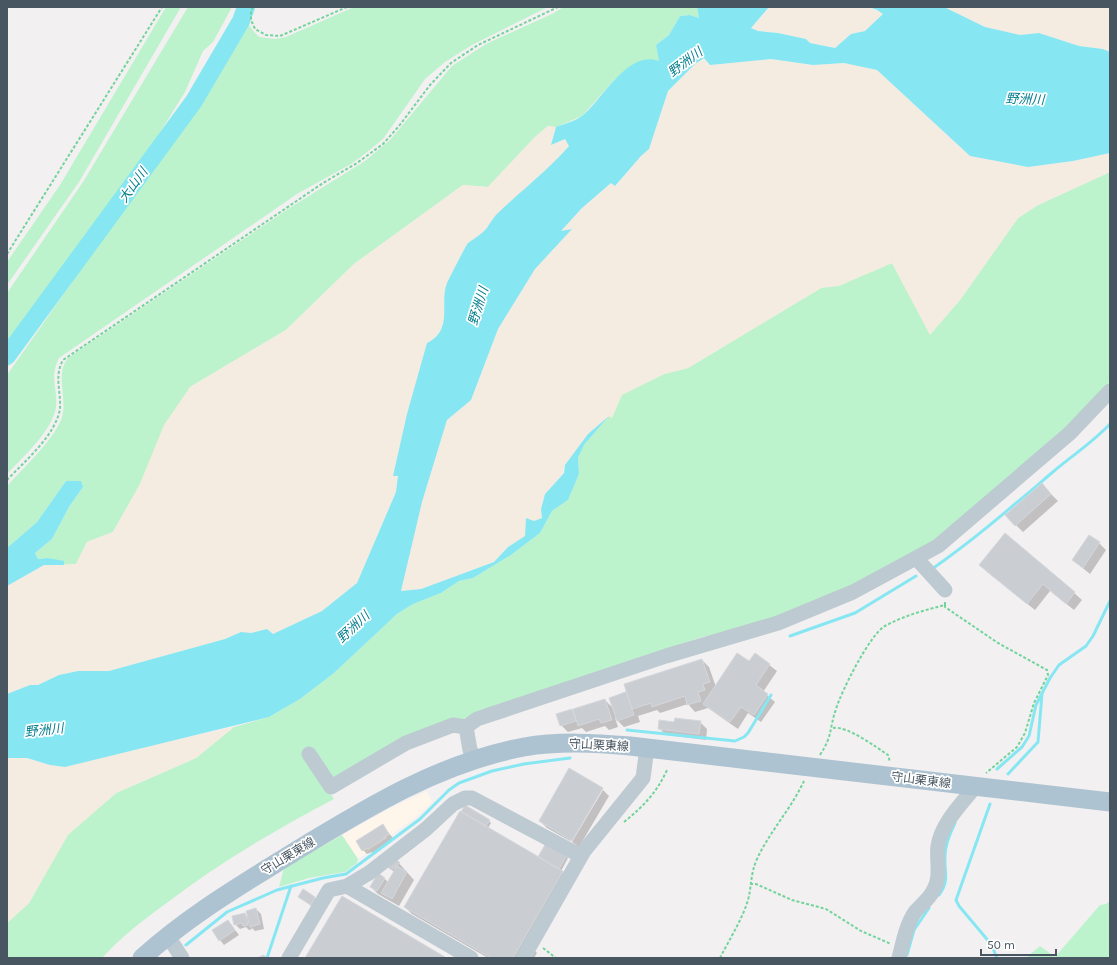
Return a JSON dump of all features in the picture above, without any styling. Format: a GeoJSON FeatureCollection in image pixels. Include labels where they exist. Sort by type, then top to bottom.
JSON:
{"type":"FeatureCollection","features":[{"type":"Feature","properties":{"kind":"main road","name":"守山栗東線"},"geometry":{"type":"LineString","coordinates":[[142,958],[186,921],[229,892],[332,828],[416,783],[475,759],[524,747],[561,743],[599,743],[1110,802]]}},
{"type":"Feature","properties":{"kind":"lane"},"geometry":{"type":"LineString","coordinates":[[309,754],[331,787],[406,743],[453,725],[466,727],[477,719],[666,656],[778,623],[818,608],[853,592],[938,546],[1018,480],[1070,433],[1110,391]]}},
{"type":"Feature","properties":{"kind":"lane"},"geometry":{"type":"LineString","coordinates":[[916,558],[945,598]]}},
{"type":"Feature","properties":{"kind":"lane"},"geometry":{"type":"LineString","coordinates":[[466,727],[470,750],[475,759]]}},
{"type":"Feature","properties":{"kind":"lane"},"geometry":{"type":"LineString","coordinates":[[523,958],[581,856],[643,778],[647,748]]}},
{"type":"Feature","properties":{"kind":"lane"},"geometry":{"type":"LineString","coordinates":[[901,953],[905,933],[914,913],[934,891],[938,879],[938,845],[942,832],[975,786]]}},
{"type":"Feature","properties":{"kind":"lane"},"geometry":{"type":"LineString","coordinates":[[289,958],[329,890],[348,886],[369,873],[426,829],[453,804],[465,798],[472,798],[581,856]]}},
{"type":"Feature","properties":{"kind":"lane"},"geometry":{"type":"LineString","coordinates":[[348,886],[471,958]]}},
{"type":"Feature","properties":{"kind":"lane"},"geometry":{"type":"LineString","coordinates":[[168,936],[182,958]]}},
{"type":"Feature","properties":{"kind":"path"},"geometry":{"type":"LineString","coordinates":[[7,254],[162,7]]}},
{"type":"Feature","properties":{"kind":"path"},"geometry":{"type":"LineString","coordinates":[[253,7],[251,11],[251,20],[255,29],[266,35],[280,36],[347,7]]}},
{"type":"Feature","properties":{"kind":"path"},"geometry":{"type":"LineString","coordinates":[[7,480],[49,434],[56,423],[60,410],[58,373],[63,360],[323,183],[357,163],[383,144],[430,84],[451,63],[478,45],[558,7]]}},
{"type":"Feature","properties":{"kind":"path"},"geometry":{"type":"LineString","coordinates":[[720,958],[748,901],[751,874],[758,857],[772,832],[795,800],[810,767],[829,742],[835,710],[840,698],[870,641],[884,626],[924,610],[945,598],[945,607],[971,626],[1047,670],[1048,675],[1034,703],[1025,733],[1017,746],[1001,759]]}},
{"type":"Feature","properties":{"kind":"path"},"geometry":{"type":"LineString","coordinates":[[832,728],[838,727],[864,739],[888,755],[890,777]]}},
{"type":"Feature","properties":{"kind":"path"},"geometry":{"type":"LineString","coordinates":[[624,823],[660,786],[667,770]]}},
{"type":"Feature","properties":{"kind":"path"},"geometry":{"type":"LineString","coordinates":[[750,884],[756,884],[792,900],[826,909],[861,931],[901,953]]}},
{"type":"Feature","properties":{"kind":"path"},"geometry":{"type":"LineString","coordinates":[[540,946],[556,958]]}},
{"type":"Feature","properties":{"kind":"shaded area"},"geometry":{"type":"Polygon","coordinates":[[[427,791],[432,802],[416,817],[358,859],[342,835],[389,809],[427,791]]]}},
{"type":"Feature","properties":{"kind":"green space"},"geometry":{"type":"Polygon","coordinates":[[[166,7],[181,7],[79,182],[7,285],[7,262],[60,185],[166,7]]]}},
{"type":"Feature","properties":{"kind":"green space"},"geometry":{"type":"Polygon","coordinates":[[[188,7],[232,7],[213,42],[203,51],[185,92],[88,249],[7,368],[7,293],[83,182],[188,7]]]}},
{"type":"Feature","properties":{"kind":"green space"},"geometry":{"type":"Polygon","coordinates":[[[241,7],[250,7],[247,16],[248,24],[259,37],[275,39],[286,37],[354,7],[548,7],[472,45],[445,62],[425,79],[383,139],[366,153],[351,164],[297,194],[59,358],[54,377],[56,407],[54,416],[36,443],[7,474],[7,375],[122,211],[241,7]]]}},
{"type":"Feature","properties":{"kind":"green space"},"geometry":{"type":"Polygon","coordinates":[[[563,7],[697,7],[699,18],[690,15],[680,16],[669,35],[656,45],[659,61],[615,79],[582,116],[556,127],[548,126],[535,137],[488,187],[463,185],[354,264],[286,330],[190,387],[139,486],[113,532],[87,542],[76,564],[64,565],[64,562],[48,558],[38,559],[35,553],[52,539],[69,507],[83,487],[66,481],[37,522],[7,548],[7,486],[37,454],[57,429],[61,420],[64,404],[62,372],[68,358],[288,209],[365,161],[390,140],[452,66],[486,44],[554,13],[563,7]]]}},
{"type":"Feature","properties":{"kind":"green space"},"geometry":{"type":"Polygon","coordinates":[[[1110,172],[1110,381],[1070,430],[935,543],[780,621],[702,637],[547,689],[407,739],[326,787],[334,799],[268,835],[184,890],[139,924],[102,958],[7,958],[7,923],[29,903],[67,835],[116,793],[196,758],[234,727],[269,717],[300,699],[334,673],[397,614],[413,604],[441,593],[459,581],[473,578],[511,555],[540,533],[552,511],[568,500],[579,474],[578,458],[584,445],[609,416],[612,418],[621,395],[664,374],[688,368],[821,288],[871,272],[892,263],[930,334],[960,300],[1018,218],[1038,205],[1110,172]]]}},
{"type":"Feature","properties":{"kind":"green space"},"geometry":{"type":"Polygon","coordinates":[[[342,835],[358,859],[357,863],[345,872],[309,878],[279,887],[284,868],[342,835]]]}},
{"type":"Feature","properties":{"kind":"green space"},"geometry":{"type":"Polygon","coordinates":[[[1110,901],[1110,958],[1026,958],[1040,946],[1055,957],[1100,905],[1106,904],[1110,901]]]}},
{"type":"Feature","properties":{"kind":"sand"},"geometry":{"type":"Polygon","coordinates":[[[769,7],[869,7],[883,14],[865,31],[851,34],[835,48],[810,43],[806,39],[778,33],[758,31],[751,27],[769,7]]]}},
{"type":"Feature","properties":{"kind":"sand"},"geometry":{"type":"Polygon","coordinates":[[[944,7],[1110,7],[1110,52],[1103,49],[1079,46],[1039,33],[1020,35],[985,27],[944,7]]]}},
{"type":"Feature","properties":{"kind":"sand"},"geometry":{"type":"Polygon","coordinates":[[[705,58],[710,65],[771,59],[813,65],[844,63],[877,70],[970,156],[1028,167],[1073,161],[1110,153],[1110,172],[1038,205],[1018,218],[960,300],[930,335],[892,263],[839,286],[821,288],[688,368],[664,374],[622,395],[612,418],[609,416],[565,465],[562,473],[548,489],[543,499],[542,519],[534,521],[525,536],[508,547],[494,562],[421,589],[400,591],[422,502],[447,420],[471,400],[498,329],[535,269],[571,229],[560,231],[582,208],[611,183],[616,186],[641,156],[649,149],[668,91],[695,64],[705,58]]]}},
{"type":"Feature","properties":{"kind":"sand"},"geometry":{"type":"Polygon","coordinates":[[[548,126],[556,127],[551,145],[565,139],[569,146],[544,172],[496,215],[480,235],[468,243],[447,283],[444,299],[443,324],[435,338],[427,343],[394,476],[398,476],[396,492],[357,583],[322,611],[273,634],[267,629],[251,633],[241,632],[225,639],[109,671],[78,671],[59,675],[38,685],[30,685],[7,694],[7,586],[44,565],[76,564],[87,542],[113,532],[139,486],[164,425],[190,387],[286,330],[354,264],[463,185],[488,187],[535,137],[548,126]]]}},
{"type":"Feature","properties":{"kind":"sand"},"geometry":{"type":"Polygon","coordinates":[[[234,727],[196,758],[116,793],[68,835],[29,903],[7,923],[7,758],[27,758],[50,765],[65,767],[138,748],[234,727]]]}},
{"type":"Feature","properties":{"kind":"water","name":"野洲川"},"geometry":{"type":"Polygon","coordinates":[[[697,7],[769,7],[751,28],[758,31],[778,33],[806,39],[810,43],[835,48],[851,34],[865,31],[883,14],[869,7],[944,7],[985,27],[1020,35],[1039,33],[1079,46],[1103,49],[1110,52],[1110,153],[1073,161],[1028,167],[970,156],[877,70],[844,63],[813,65],[771,59],[710,65],[704,58],[695,64],[668,91],[649,149],[615,186],[611,183],[582,208],[561,231],[572,229],[535,269],[498,329],[471,400],[447,420],[422,502],[401,591],[421,589],[494,562],[508,547],[525,536],[526,518],[534,521],[542,518],[541,509],[545,494],[564,473],[565,465],[588,434],[609,416],[584,445],[578,458],[579,474],[568,500],[552,511],[540,533],[511,555],[473,578],[459,581],[441,593],[413,604],[397,614],[334,673],[300,699],[269,717],[65,767],[50,765],[27,758],[7,758],[7,694],[30,685],[38,685],[59,675],[78,671],[109,671],[225,639],[241,632],[251,633],[267,629],[273,634],[322,611],[357,583],[396,492],[398,476],[393,476],[407,414],[427,343],[435,338],[443,324],[444,299],[447,283],[468,243],[480,235],[496,215],[569,146],[565,139],[551,145],[556,127],[582,116],[626,69],[637,62],[648,59],[659,61],[656,45],[669,35],[680,16],[690,15],[699,18],[697,7]]]}},
{"type":"Feature","properties":{"kind":"water"},"geometry":{"type":"Polygon","coordinates":[[[66,481],[81,481],[83,487],[69,507],[52,539],[35,553],[38,559],[48,558],[64,561],[64,565],[44,565],[7,586],[7,548],[37,522],[66,481]]]}},
{"type":"Feature","properties":{"kind":"building"},"geometry":{"type":"Polygon","coordinates":[[[1042,483],[1051,494],[1015,526],[1005,515],[1042,483]]]}},
{"type":"Feature","properties":{"kind":"building"},"geometry":{"type":"Polygon","coordinates":[[[1005,533],[1075,592],[1066,604],[1043,584],[1027,604],[979,565],[1005,533]]]}},
{"type":"Feature","properties":{"kind":"building"},"geometry":{"type":"Polygon","coordinates":[[[1089,535],[1100,542],[1083,568],[1072,560],[1089,535]]]}},
{"type":"Feature","properties":{"kind":"building"},"geometry":{"type":"Polygon","coordinates":[[[737,653],[749,661],[755,653],[770,664],[756,685],[768,694],[754,715],[741,707],[730,722],[703,704],[737,653]]]}},
{"type":"Feature","properties":{"kind":"building"},"geometry":{"type":"Polygon","coordinates":[[[702,659],[710,682],[703,684],[705,690],[698,692],[701,701],[687,705],[685,696],[652,707],[651,703],[632,709],[624,684],[702,659]]]}},
{"type":"Feature","properties":{"kind":"building"},"geometry":{"type":"Polygon","coordinates":[[[626,692],[634,715],[617,721],[609,698],[626,692]]]}},
{"type":"Feature","properties":{"kind":"building"},"geometry":{"type":"Polygon","coordinates":[[[605,699],[612,720],[601,723],[599,719],[578,726],[573,709],[605,699]]]}},
{"type":"Feature","properties":{"kind":"building"},"geometry":{"type":"Polygon","coordinates":[[[572,709],[576,721],[560,726],[556,714],[572,709]]]}},
{"type":"Feature","properties":{"kind":"building"},"geometry":{"type":"Polygon","coordinates":[[[675,718],[701,721],[699,734],[658,729],[659,720],[674,722],[675,718]]]}},
{"type":"Feature","properties":{"kind":"building"},"geometry":{"type":"Polygon","coordinates":[[[569,768],[603,788],[572,841],[539,821],[569,768]]]}},
{"type":"Feature","properties":{"kind":"building"},"geometry":{"type":"Polygon","coordinates":[[[465,805],[490,820],[486,826],[461,812],[465,805]]]}},
{"type":"Feature","properties":{"kind":"building"},"geometry":{"type":"Polygon","coordinates":[[[460,811],[563,871],[513,958],[491,958],[404,907],[460,811]]]}},
{"type":"Feature","properties":{"kind":"building"},"geometry":{"type":"Polygon","coordinates":[[[383,824],[389,834],[385,836],[386,838],[362,851],[356,841],[383,824]]]}},
{"type":"Feature","properties":{"kind":"building"},"geometry":{"type":"Polygon","coordinates":[[[546,843],[567,855],[559,869],[538,857],[546,843]]]}},
{"type":"Feature","properties":{"kind":"building"},"geometry":{"type":"Polygon","coordinates":[[[397,860],[400,863],[391,870],[388,867],[397,860]]]}},
{"type":"Feature","properties":{"kind":"building"},"geometry":{"type":"Polygon","coordinates":[[[397,866],[407,872],[392,899],[381,893],[397,866]]]}},
{"type":"Feature","properties":{"kind":"building"},"geometry":{"type":"Polygon","coordinates":[[[378,873],[385,878],[377,891],[370,887],[378,873]]]}},
{"type":"Feature","properties":{"kind":"building"},"geometry":{"type":"Polygon","coordinates":[[[303,889],[315,897],[311,905],[298,897],[303,889]]]}},
{"type":"Feature","properties":{"kind":"building"},"geometry":{"type":"Polygon","coordinates":[[[342,896],[445,957],[305,958],[342,896]]]}},
{"type":"Feature","properties":{"kind":"building"},"geometry":{"type":"Polygon","coordinates":[[[256,908],[260,924],[250,927],[246,911],[256,908]]]}},
{"type":"Feature","properties":{"kind":"building"},"geometry":{"type":"Polygon","coordinates":[[[245,913],[248,925],[243,926],[242,923],[234,925],[232,916],[245,913]]]}},
{"type":"Feature","properties":{"kind":"building"},"geometry":{"type":"Polygon","coordinates":[[[228,920],[235,930],[219,941],[212,930],[228,920]]]}},
{"type":"Feature","properties":{"kind":"building"},"geometry":{"type":"Polygon","coordinates":[[[264,955],[266,958],[254,958],[259,957],[264,955]]]}},
{"type":"Feature","properties":{"kind":"waterway","name":"大山川"},"geometry":{"type":"LineString","coordinates":[[7,356],[194,101],[241,21],[246,7]]}},
{"type":"Feature","properties":{"kind":"waterway"},"geometry":{"type":"LineString","coordinates":[[932,569],[994,522],[1054,471],[1090,443],[1110,424]]}},
{"type":"Feature","properties":{"kind":"waterway"},"geometry":{"type":"LineString","coordinates":[[790,636],[855,613],[916,576]]}},
{"type":"Feature","properties":{"kind":"waterway"},"geometry":{"type":"LineString","coordinates":[[997,769],[1022,747],[1029,736],[1036,705],[1050,678],[1059,665],[1086,646],[1093,636],[1110,601]]}},
{"type":"Feature","properties":{"kind":"waterway"},"geometry":{"type":"LineString","coordinates":[[1008,774],[1038,742],[1042,694]]}},
{"type":"Feature","properties":{"kind":"waterway"},"geometry":{"type":"LineString","coordinates":[[627,730],[735,741],[744,737],[748,733],[771,695]]}},
{"type":"Feature","properties":{"kind":"waterway"},"geometry":{"type":"LineString","coordinates":[[186,945],[227,912],[277,890],[323,878],[346,874],[420,819],[449,790],[459,783],[492,771],[524,764],[570,758]]}},
{"type":"Feature","properties":{"kind":"waterway"},"geometry":{"type":"LineString","coordinates":[[990,804],[956,900],[959,906],[991,944],[997,958]]}},
{"type":"Feature","properties":{"kind":"waterway"},"geometry":{"type":"LineString","coordinates":[[939,895],[944,885],[946,876],[946,847],[955,823]]}},
{"type":"Feature","properties":{"kind":"waterway"},"geometry":{"type":"LineString","coordinates":[[267,958],[291,886]]}},
{"type":"Feature","properties":{"kind":"waterway"},"geometry":{"type":"LineString","coordinates":[[907,955],[914,930],[929,908]]}}]}
